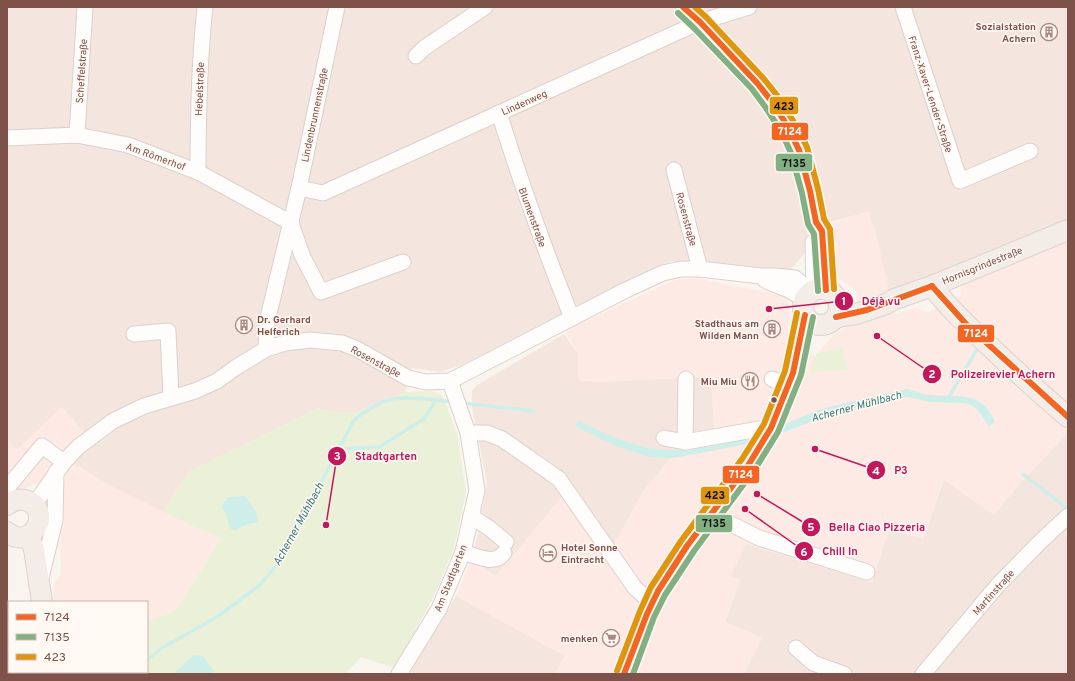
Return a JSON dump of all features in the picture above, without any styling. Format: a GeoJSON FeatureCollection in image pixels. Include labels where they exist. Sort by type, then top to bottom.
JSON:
{"type":"FeatureCollection","features":[{"type":"Feature","properties":{"kind":"main road","name":"Hornisgrindestraße"},"geometry":{"type":"LineString","coordinates":[[820,304],[856,314],[932,286],[1068,230]]}},
{"type":"Feature","properties":{"kind":"main road"},"geometry":{"type":"LineString","coordinates":[[932,286],[978,336],[1039,394],[1068,417]]}},
{"type":"Feature","properties":{"kind":"main road"},"geometry":{"type":"LineString","coordinates":[[624,674],[652,601],[672,568],[749,464],[769,432],[784,379],[820,304]]}},
{"type":"Feature","properties":{"kind":"main road"},"geometry":{"type":"LineString","coordinates":[[7,532],[10,535],[19,538],[29,536],[36,529],[39,519],[37,509],[34,505],[25,500],[8,498]]}},
{"type":"Feature","properties":{"kind":"main road"},"geometry":{"type":"LineString","coordinates":[[29,536],[34,549],[42,601]]}},
{"type":"Feature","properties":{"kind":"street","name":"Scheffelstraße"},"geometry":{"type":"LineString","coordinates":[[77,135],[86,7]]}},
{"type":"Feature","properties":{"kind":"street","name":"Hebelstraße"},"geometry":{"type":"LineString","coordinates":[[198,172],[200,52],[205,7]]}},
{"type":"Feature","properties":{"kind":"street","name":"Lindenbrunnenstraße"},"geometry":{"type":"LineString","coordinates":[[266,349],[267,322],[299,188],[336,7]]}},
{"type":"Feature","properties":{"kind":"street"},"geometry":{"type":"LineString","coordinates":[[416,56],[424,48],[485,7]]}},
{"type":"Feature","properties":{"kind":"street"},"geometry":{"type":"LineString","coordinates":[[683,7],[700,22],[758,84],[773,103],[788,127],[799,150],[810,191],[816,222],[822,231],[820,304]]}},
{"type":"Feature","properties":{"kind":"street","name":"Lindenweg"},"geometry":{"type":"LineString","coordinates":[[299,188],[323,192],[700,22],[749,7]]}},
{"type":"Feature","properties":{"kind":"street","name":"Franz-Xaver-Lender-Straße"},"geometry":{"type":"LineString","coordinates":[[903,7],[960,181],[1030,151]]}},
{"type":"Feature","properties":{"kind":"street","name":"Blumenstraße"},"geometry":{"type":"LineString","coordinates":[[499,113],[517,170],[547,255],[572,318]]}},
{"type":"Feature","properties":{"kind":"street","name":"Am Römerhof"},"geometry":{"type":"LineString","coordinates":[[7,138],[77,135],[128,144],[198,172],[291,223]]}},
{"type":"Feature","properties":{"kind":"street","name":"Rosenstraße"},"geometry":{"type":"LineString","coordinates":[[674,170],[700,269]]}},
{"type":"Feature","properties":{"kind":"street"},"geometry":{"type":"LineString","coordinates":[[816,222],[813,230],[814,264],[820,304]]}},
{"type":"Feature","properties":{"kind":"street"},"geometry":{"type":"LineString","coordinates":[[291,223],[302,255],[321,292],[403,262]]}},
{"type":"Feature","properties":{"kind":"street"},"geometry":{"type":"LineString","coordinates":[[814,264],[809,270],[795,278],[820,304]]}},
{"type":"Feature","properties":{"kind":"street","name":"Rosenstraße"},"geometry":{"type":"LineString","coordinates":[[34,505],[60,467],[78,447],[113,421],[144,406],[195,391],[217,382],[235,368],[266,349],[310,340],[342,343],[357,349],[408,378],[426,382],[450,381],[663,273],[681,268],[795,278]]}},
{"type":"Feature","properties":{"kind":"street","name":"Rosenstraße"},"geometry":{"type":"LineString","coordinates":[[761,276],[769,282],[820,304]]}},
{"type":"Feature","properties":{"kind":"street"},"geometry":{"type":"LineString","coordinates":[[134,334],[168,331],[171,397]]}},
{"type":"Feature","properties":{"kind":"street"},"geometry":{"type":"LineString","coordinates":[[685,442],[686,379]]}},
{"type":"Feature","properties":{"kind":"street","name":"Am Stadtgarten"},"geometry":{"type":"LineString","coordinates":[[399,674],[439,609],[463,552],[477,490],[468,433],[450,381]]}},
{"type":"Feature","properties":{"kind":"street"},"geometry":{"type":"LineString","coordinates":[[664,438],[685,442],[769,432]]}},
{"type":"Feature","properties":{"kind":"street"},"geometry":{"type":"LineString","coordinates":[[468,433],[492,434],[502,439],[559,480],[634,588],[652,601]]}},
{"type":"Feature","properties":{"kind":"street"},"geometry":{"type":"LineString","coordinates":[[8,498],[42,446],[60,467],[55,520],[40,582]]}},
{"type":"Feature","properties":{"kind":"street"},"geometry":{"type":"LineString","coordinates":[[711,514],[759,538],[868,572]]}},
{"type":"Feature","properties":{"kind":"street"},"geometry":{"type":"LineString","coordinates":[[463,552],[492,561],[501,557],[505,547],[489,528],[471,516]]}},
{"type":"Feature","properties":{"kind":"street","name":"Martinstraße"},"geometry":{"type":"LineString","coordinates":[[923,674],[998,585],[1068,516]]}},
{"type":"Feature","properties":{"kind":"street"},"geometry":{"type":"LineString","coordinates":[[796,648],[813,663],[844,674]]}},
{"type":"Feature","properties":{"kind":"shaded area"},"geometry":{"type":"Polygon","coordinates":[[[7,7],[1068,7],[1068,220],[941,280],[889,292],[874,227],[868,212],[807,228],[809,249],[789,271],[713,262],[672,261],[618,285],[462,365],[439,372],[412,368],[405,392],[357,412],[333,412],[318,408],[189,472],[163,512],[110,486],[78,466],[65,455],[62,407],[17,450],[7,439],[7,7]]]}},
{"type":"Feature","properties":{"kind":"shaded area"},"geometry":{"type":"Polygon","coordinates":[[[868,212],[874,227],[895,314],[916,308],[929,312],[960,297],[961,286],[1068,239],[1068,433],[1032,470],[994,515],[944,480],[923,539],[889,529],[872,582],[746,544],[730,576],[741,580],[725,622],[762,638],[744,674],[555,674],[565,656],[456,596],[471,560],[496,576],[562,497],[603,552],[614,544],[645,489],[671,457],[715,440],[711,376],[604,382],[579,381],[578,354],[565,330],[675,280],[696,278],[785,296],[790,306],[786,349],[816,356],[834,334],[846,327],[863,322],[855,289],[838,278],[832,261],[830,223],[868,212]]]}},
{"type":"Feature","properties":{"kind":"shaded area"},"geometry":{"type":"Polygon","coordinates":[[[564,334],[578,354],[579,380],[664,379],[711,376],[715,441],[645,489],[614,544],[576,488],[562,497],[496,576],[471,560],[475,547],[487,482],[472,408],[472,391],[477,385],[564,334]]]}},
{"type":"Feature","properties":{"kind":"shaded area"},"geometry":{"type":"Polygon","coordinates":[[[62,407],[85,433],[65,456],[110,486],[221,539],[175,611],[148,622],[148,601],[53,601],[55,583],[61,574],[60,506],[67,472],[22,489],[7,497],[7,439],[17,450],[62,407]]]}},
{"type":"Feature","properties":{"kind":"shaded area"},"geometry":{"type":"Polygon","coordinates":[[[1068,433],[1068,674],[744,674],[762,638],[725,622],[740,580],[730,576],[746,544],[872,582],[889,529],[923,539],[944,480],[1032,470],[1068,433]]]}},
{"type":"Feature","properties":{"kind":"shaded area"},"geometry":{"type":"Polygon","coordinates":[[[456,596],[565,656],[555,674],[409,674],[456,596]]]}},
{"type":"Feature","properties":{"kind":"green space"},"geometry":{"type":"Polygon","coordinates":[[[842,347],[848,369],[808,373],[816,354],[842,347]]]}},
{"type":"Feature","properties":{"kind":"green space"},"geometry":{"type":"Polygon","coordinates":[[[430,391],[442,395],[457,433],[466,492],[454,548],[434,596],[395,668],[361,657],[345,674],[108,674],[148,673],[148,622],[175,611],[221,539],[163,512],[189,472],[318,408],[333,412],[357,412],[405,392],[430,391]]]}},
{"type":"Feature","properties":{"kind":"water"},"geometry":{"type":"Polygon","coordinates":[[[907,389],[925,394],[961,396],[977,400],[990,412],[995,422],[989,426],[978,410],[971,405],[963,403],[930,402],[907,397],[826,416],[782,433],[785,424],[818,410],[907,389]]]}},
{"type":"Feature","properties":{"kind":"water"},"geometry":{"type":"Polygon","coordinates":[[[578,420],[624,441],[661,450],[694,448],[755,433],[748,444],[674,458],[660,458],[647,456],[615,446],[575,426],[578,420]]]}},
{"type":"Feature","properties":{"kind":"water"},"geometry":{"type":"Polygon","coordinates":[[[245,496],[255,510],[258,520],[255,523],[248,524],[234,531],[230,528],[226,514],[221,506],[228,497],[245,496]]]}},
{"type":"Feature","properties":{"kind":"water"},"geometry":{"type":"Polygon","coordinates":[[[194,655],[203,656],[214,671],[214,674],[173,674],[194,655]]]}},
{"type":"Feature","properties":{"kind":"waterway"},"geometry":{"type":"LineString","coordinates":[[947,400],[976,351]]}},
{"type":"Feature","properties":{"kind":"waterway","name":"Acherner Mühlbach"},"geometry":{"type":"LineString","coordinates":[[148,659],[162,648],[217,617],[260,585],[279,562],[354,420],[366,411],[389,400],[420,398],[452,402]]}},
{"type":"Feature","properties":{"kind":"waterway"},"geometry":{"type":"LineString","coordinates":[[339,449],[379,447],[424,419],[436,400]]}},
{"type":"Feature","properties":{"kind":"waterway","name":"Acherner Mühlbach"},"geometry":{"type":"LineString","coordinates":[[462,403],[534,411]]}},
{"type":"Feature","properties":{"kind":"waterway","name":"Acherner Mühlbach"},"geometry":{"type":"LineString","coordinates":[[1023,474],[1068,509]]}},
{"type":"Feature","properties":{"kind":"transit line","name":"7124"},"geometry":{"type":"LineString","coordinates":[[683,7],[700,22],[758,84],[773,103],[788,127],[799,150],[810,191],[816,222],[822,231],[826,290]]}},
{"type":"Feature","properties":{"kind":"transit line","name":"423"},"geometry":{"type":"LineString","coordinates":[[695,7],[764,79],[780,99],[807,147],[824,219],[830,229],[834,289]]}},
{"type":"Feature","properties":{"kind":"transit line","name":"7135"},"geometry":{"type":"LineString","coordinates":[[678,13],[752,89],[781,131],[791,153],[802,193],[808,224],[814,234],[818,291]]}},
{"type":"Feature","properties":{"kind":"transit line","name":"7124"},"geometry":{"type":"LineString","coordinates":[[932,286],[966,324],[1068,417]]}},
{"type":"Feature","properties":{"kind":"transit line","name":"7124"},"geometry":{"type":"LineString","coordinates":[[836,317],[867,310],[932,286]]}},
{"type":"Feature","properties":{"kind":"transit line","name":"423"},"geometry":{"type":"LineString","coordinates":[[617,671],[651,587],[681,541],[742,459],[764,424],[785,371],[797,313]]}},
{"type":"Feature","properties":{"kind":"transit line","name":"7124"},"geometry":{"type":"LineString","coordinates":[[624,674],[647,614],[658,591],[687,546],[749,464],[771,428],[793,373],[805,315]]}},
{"type":"Feature","properties":{"kind":"transit line","name":"7135"},"geometry":{"type":"LineString","coordinates":[[633,674],[654,617],[665,595],[694,551],[755,469],[778,432],[801,375],[813,317]]}},
{"type":"Feature","properties":{"kind":"place","name":"Sozialstation Achern"},"geometry":{"type":"Point","coordinates":[1049,32]}},
{"type":"Feature","properties":{"kind":"place","name":"Déjà vu"},"geometry":{"type":"Point","coordinates":[769,309]}},
{"type":"Feature","properties":{"kind":"place","name":"Dr. Gerhard Helferich"},"geometry":{"type":"Point","coordinates":[244,325]}},
{"type":"Feature","properties":{"kind":"place","name":"Stadthaus am Wilden Mann"},"geometry":{"type":"Point","coordinates":[772,329]}},
{"type":"Feature","properties":{"kind":"place","name":"Polizeirevier Achern"},"geometry":{"type":"Point","coordinates":[877,336]}},
{"type":"Feature","properties":{"kind":"place","name":"Miu Miu"},"geometry":{"type":"Point","coordinates":[750,381]}},
{"type":"Feature","properties":{"kind":"place","name":"P3"},"geometry":{"type":"Point","coordinates":[815,449]}},
{"type":"Feature","properties":{"kind":"place","name":"Bella Ciao Pizzeria"},"geometry":{"type":"Point","coordinates":[757,494]}},
{"type":"Feature","properties":{"kind":"place","name":"Chill In"},"geometry":{"type":"Point","coordinates":[745,509]}},
{"type":"Feature","properties":{"kind":"place","name":"Stadtgarten"},"geometry":{"type":"Point","coordinates":[326,525]}},
{"type":"Feature","properties":{"kind":"place","name":"Hotel Sonne Eintracht"},"geometry":{"type":"Point","coordinates":[548,553]}},
{"type":"Feature","properties":{"kind":"place","name":"menken"},"geometry":{"type":"Point","coordinates":[611,638]}}]}
